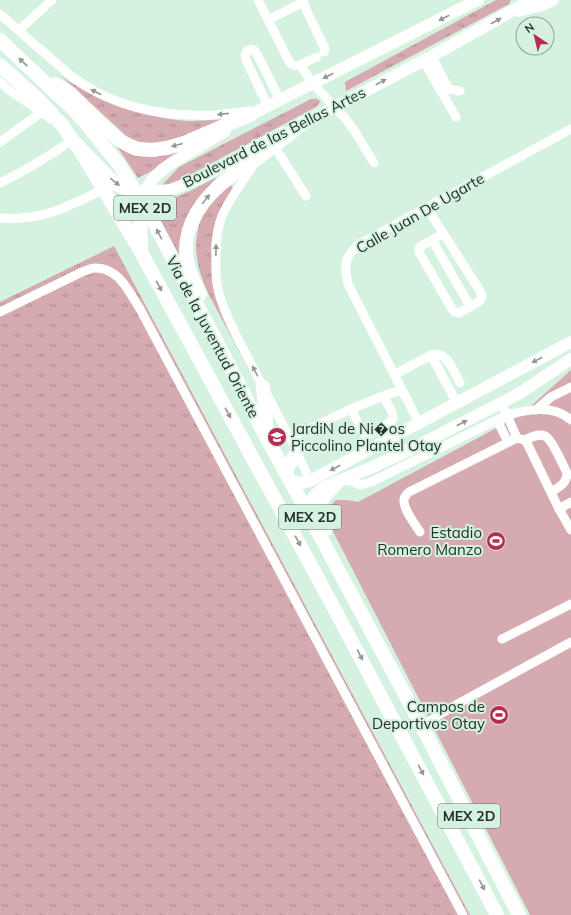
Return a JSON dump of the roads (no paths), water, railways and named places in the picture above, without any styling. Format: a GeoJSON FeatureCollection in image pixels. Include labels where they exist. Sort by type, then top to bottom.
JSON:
{"type":"FeatureCollection","features":[{"type":"Feature","properties":{"kind":"highway","name":"MEX 2D"},"geometry":{"type":"LineString","coordinates":[[0,40],[40,77]]}},
{"type":"Feature","properties":{"kind":"highway","name":"MEX 2D"},"geometry":{"type":"LineString","coordinates":[[0,65],[44,111],[63,126],[75,142]]}},
{"type":"Feature","properties":{"kind":"highway"},"geometry":{"type":"LineString","coordinates":[[40,77],[70,93],[120,140],[138,149],[152,150],[167,148],[184,143],[260,110]]}},
{"type":"Feature","properties":{"kind":"highway","name":"Via de la Juventud Oriente"},"geometry":{"type":"LineString","coordinates":[[40,77],[72,108],[101,141],[120,166],[148,214],[419,721],[520,915]]}},
{"type":"Feature","properties":{"kind":"highway"},"geometry":{"type":"LineString","coordinates":[[229,365],[187,259],[187,238],[190,228],[198,210],[210,194],[230,176],[257,159],[272,143],[307,121]]}},
{"type":"Feature","properties":{"kind":"highway"},"geometry":{"type":"LineString","coordinates":[[75,142],[113,182],[133,191],[145,193],[140,216],[141,252]]}},
{"type":"Feature","properties":{"kind":"highway","name":"Via de la Juventud Oriente"},"geometry":{"type":"LineString","coordinates":[[75,142],[141,252],[498,915]]}},
{"type":"Feature","properties":{"kind":"highway"},"geometry":{"type":"LineString","coordinates":[[264,387],[267,439]]}},
{"type":"Feature","properties":{"kind":"highway"},"geometry":{"type":"LineString","coordinates":[[288,477],[297,452]]}},
{"type":"Feature","properties":{"kind":"highway"},"geometry":{"type":"LineString","coordinates":[[342,480],[322,500],[318,508],[319,516],[415,698],[419,721]]}},
{"type":"Feature","properties":{"kind":"main road","name":"Boulevard de las Bellas Artes"},"geometry":{"type":"LineString","coordinates":[[145,193],[154,178],[166,167],[260,110],[478,0]]}},
{"type":"Feature","properties":{"kind":"main road","name":"Boulevard de las Bellas Artes"},"geometry":{"type":"LineString","coordinates":[[307,121],[427,58],[531,0]]}},
{"type":"Feature","properties":{"kind":"main road"},"geometry":{"type":"LineString","coordinates":[[510,12],[528,9],[553,0]]}},
{"type":"Feature","properties":{"kind":"main road","name":"Boulevard de las Bellas Artes"},"geometry":{"type":"LineString","coordinates":[[145,193],[170,190],[186,184],[272,143]]}},
{"type":"Feature","properties":{"kind":"main road"},"geometry":{"type":"LineString","coordinates":[[288,477],[302,483],[310,481],[571,342]]}},
{"type":"Feature","properties":{"kind":"main road"},"geometry":{"type":"LineString","coordinates":[[311,519],[310,506],[313,498],[319,491],[417,446],[501,403],[571,359]]}},
{"type":"Feature","properties":{"kind":"street"},"geometry":{"type":"LineString","coordinates":[[19,30],[52,0]]}},
{"type":"Feature","properties":{"kind":"street"},"geometry":{"type":"LineString","coordinates":[[258,0],[268,20],[290,63],[296,66],[303,64],[320,55],[325,48],[303,1],[268,20]]}},
{"type":"Feature","properties":{"kind":"street"},"geometry":{"type":"LineString","coordinates":[[0,14],[69,74],[93,90],[111,99],[131,106],[154,112],[214,115],[260,110],[245,56],[247,51],[251,49],[254,50],[258,56],[280,100]]}},
{"type":"Feature","properties":{"kind":"street"},"geometry":{"type":"LineString","coordinates":[[427,58],[440,73],[449,88],[460,91]]}},
{"type":"Feature","properties":{"kind":"street"},"geometry":{"type":"LineString","coordinates":[[427,58],[456,117]]}},
{"type":"Feature","properties":{"kind":"street"},"geometry":{"type":"LineString","coordinates":[[303,64],[313,84],[345,118],[374,163]]}},
{"type":"Feature","properties":{"kind":"street"},"geometry":{"type":"LineString","coordinates":[[0,82],[8,89],[44,111],[0,142]]}},
{"type":"Feature","properties":{"kind":"street","name":"Calle Juan De Ugarte"},"geometry":{"type":"LineString","coordinates":[[418,423],[348,284],[346,260],[358,245],[571,129]]}},
{"type":"Feature","properties":{"kind":"street"},"geometry":{"type":"LineString","coordinates":[[0,183],[30,168],[55,152],[75,142]]}},
{"type":"Feature","properties":{"kind":"street"},"geometry":{"type":"LineString","coordinates":[[272,143],[306,196]]}},
{"type":"Feature","properties":{"kind":"street"},"geometry":{"type":"LineString","coordinates":[[257,159],[229,201],[218,229],[216,267],[218,289],[227,318],[290,438],[310,481]]}},
{"type":"Feature","properties":{"kind":"street"},"geometry":{"type":"LineString","coordinates":[[0,218],[27,218],[54,212],[104,189]]}},
{"type":"Feature","properties":{"kind":"street"},"geometry":{"type":"LineString","coordinates":[[427,208],[482,296],[480,301],[459,313],[455,312],[419,252],[421,246],[443,234]]}},
{"type":"Feature","properties":{"kind":"street"},"geometry":{"type":"LineString","coordinates":[[432,240],[470,306]]}},
{"type":"Feature","properties":{"kind":"street"},"geometry":{"type":"LineString","coordinates":[[0,312],[92,268],[103,268],[121,279],[140,309],[463,915]]}},
{"type":"Feature","properties":{"kind":"street"},"geometry":{"type":"LineString","coordinates":[[394,375],[431,355],[440,354],[446,359],[460,383]]}},
{"type":"Feature","properties":{"kind":"street"},"geometry":{"type":"LineString","coordinates":[[431,355],[457,403]]}},
{"type":"Feature","properties":{"kind":"street"},"geometry":{"type":"LineString","coordinates":[[536,410],[551,397],[571,387]]}},
{"type":"Feature","properties":{"kind":"street"},"geometry":{"type":"LineString","coordinates":[[290,438],[351,409],[402,390]]}},
{"type":"Feature","properties":{"kind":"street"},"geometry":{"type":"LineString","coordinates":[[351,409],[363,433],[367,435],[389,423],[393,418],[393,415],[383,396]]}},
{"type":"Feature","properties":{"kind":"street"},"geometry":{"type":"LineString","coordinates":[[501,403],[520,439],[527,444],[571,530]]}},
{"type":"Feature","properties":{"kind":"street"},"geometry":{"type":"LineString","coordinates":[[342,480],[361,485],[371,482],[507,415],[536,410],[547,410],[558,413],[571,420]]}},
{"type":"Feature","properties":{"kind":"street"},"geometry":{"type":"LineString","coordinates":[[497,420],[508,442]]}},
{"type":"Feature","properties":{"kind":"street"},"geometry":{"type":"LineString","coordinates":[[420,532],[405,507],[405,497],[409,492],[508,442],[538,435],[545,436],[551,441],[567,473],[567,479],[551,492]]}},
{"type":"Feature","properties":{"kind":"street"},"geometry":{"type":"LineString","coordinates":[[559,509],[571,502]]}},
{"type":"Feature","properties":{"kind":"street"},"geometry":{"type":"LineString","coordinates":[[502,639],[571,604]]}},
{"type":"Feature","properties":{"kind":"street"},"geometry":{"type":"LineString","coordinates":[[419,721],[454,706],[571,642]]}},
{"type":"Feature","properties":{"kind":"place","name":"JardiN de Ni�os Piccolino Plantel Otay"},"geometry":{"type":"Point","coordinates":[277,437]}},
{"type":"Feature","properties":{"kind":"place","name":"Estadio Romero Manzo"},"geometry":{"type":"Point","coordinates":[496,541]}},
{"type":"Feature","properties":{"kind":"place","name":"Campos de Deportivos Otay"},"geometry":{"type":"Point","coordinates":[499,715]}}]}
